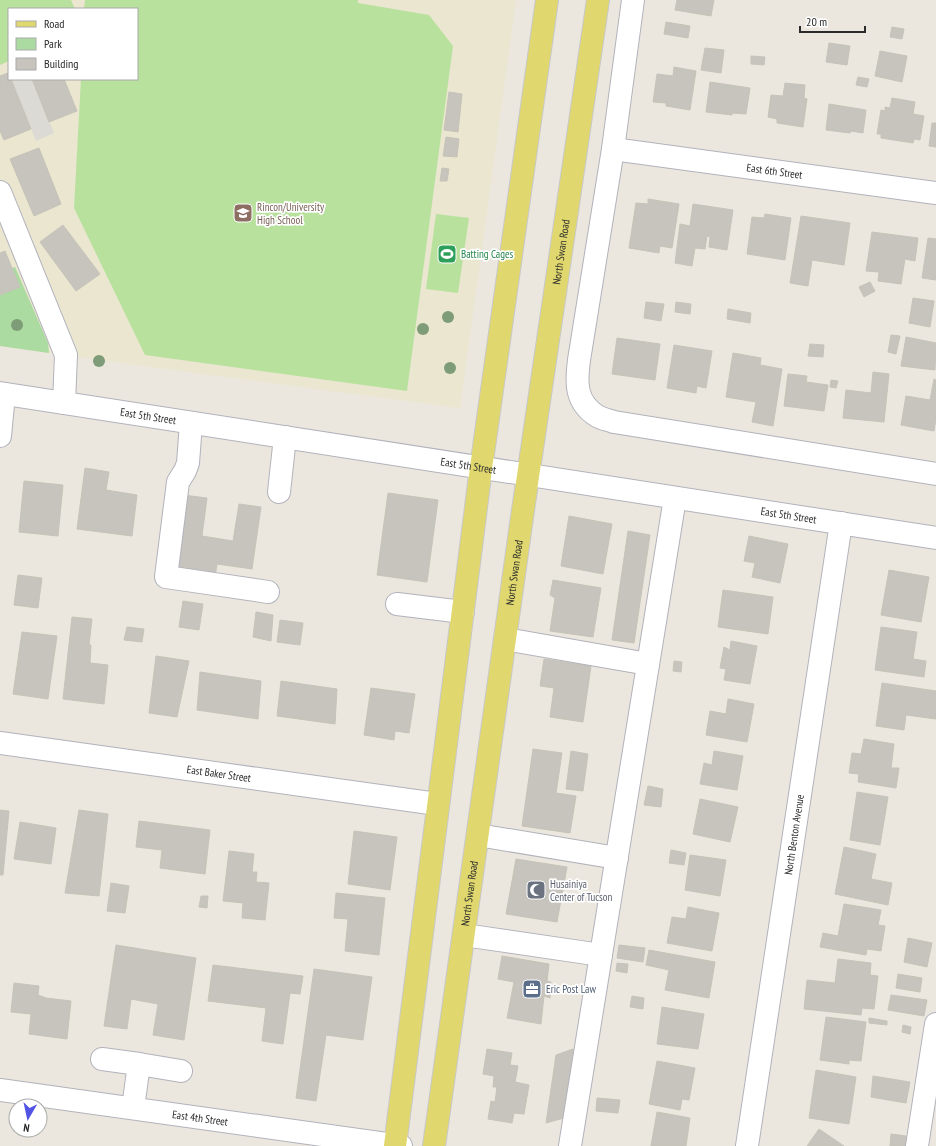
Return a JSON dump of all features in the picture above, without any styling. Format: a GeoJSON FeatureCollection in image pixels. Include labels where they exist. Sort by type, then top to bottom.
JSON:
{"type":"FeatureCollection","features":[{"type":"Feature","properties":{"kind":"main road"},"geometry":{"type":"LineString","coordinates":[[397,1146],[437,804],[462,612],[547,0]]}},
{"type":"Feature","properties":{"kind":"main road","name":"North Swan Road"},"geometry":{"type":"LineString","coordinates":[[434,1146],[528,475],[598,0]]}},
{"type":"Feature","properties":{"kind":"street"},"geometry":{"type":"LineString","coordinates":[[633,0],[613,149],[576,381],[579,396],[587,407],[597,416],[614,422],[936,474]]}},
{"type":"Feature","properties":{"kind":"street","name":"East 6th Street"},"geometry":{"type":"LineString","coordinates":[[613,149],[936,193]]}},
{"type":"Feature","properties":{"kind":"street"},"geometry":{"type":"LineString","coordinates":[[0,192],[66,355],[64,403]]}},
{"type":"Feature","properties":{"kind":"street","name":"East 5th Street"},"geometry":{"type":"LineString","coordinates":[[2,394],[936,538]]}},
{"type":"Feature","properties":{"kind":"street"},"geometry":{"type":"LineString","coordinates":[[0,436],[2,394]]}},
{"type":"Feature","properties":{"kind":"street"},"geometry":{"type":"LineString","coordinates":[[191,423],[188,463],[178,482],[166,577],[268,592]]}},
{"type":"Feature","properties":{"kind":"street"},"geometry":{"type":"LineString","coordinates":[[279,492],[285,437]]}},
{"type":"Feature","properties":{"kind":"street"},"geometry":{"type":"LineString","coordinates":[[570,1146],[675,498]]}},
{"type":"Feature","properties":{"kind":"street","name":"North Benton Avenue"},"geometry":{"type":"LineString","coordinates":[[747,1146],[841,523]]}},
{"type":"Feature","properties":{"kind":"street"},"geometry":{"type":"LineString","coordinates":[[397,604],[462,612]]}},
{"type":"Feature","properties":{"kind":"street"},"geometry":{"type":"LineString","coordinates":[[505,639],[648,664]]}},
{"type":"Feature","properties":{"kind":"street","name":"East Baker Street"},"geometry":{"type":"LineString","coordinates":[[0,743],[437,804]]}},
{"type":"Feature","properties":{"kind":"street"},"geometry":{"type":"LineString","coordinates":[[478,835],[617,858]]}},
{"type":"Feature","properties":{"kind":"street"},"geometry":{"type":"LineString","coordinates":[[464,935],[601,956]]}},
{"type":"Feature","properties":{"kind":"street"},"geometry":{"type":"LineString","coordinates":[[917,1146],[936,1024]]}},
{"type":"Feature","properties":{"kind":"street"},"geometry":{"type":"LineString","coordinates":[[102,1059],[181,1071]]}},
{"type":"Feature","properties":{"kind":"street"},"geometry":{"type":"LineString","coordinates":[[133,1108],[139,1064]]}},
{"type":"Feature","properties":{"kind":"street","name":"East 4th Street"},"geometry":{"type":"LineString","coordinates":[[0,1090],[397,1146]]}},
{"type":"Feature","properties":{"kind":"shaded area","name":"Rincon/University High School"},"geometry":{"type":"Polygon","coordinates":[[[0,0],[516,0],[460,408],[0,346],[0,0]]]}},
{"type":"Feature","properties":{"kind":"shaded area"},"geometry":{"type":"Polygon","coordinates":[[[11,80],[32,80],[54,133],[36,141],[11,80]]]}},
{"type":"Feature","properties":{"kind":"green space"},"geometry":{"type":"Polygon","coordinates":[[[0,0],[71,0],[75,8],[8,8],[8,61],[0,65],[0,0]]]}},
{"type":"Feature","properties":{"kind":"green space","name":"Rincon/University High School"},"geometry":{"type":"Polygon","coordinates":[[[85,0],[358,0],[358,3],[429,15],[453,46],[407,391],[145,355],[74,208],[81,80],[138,80],[138,8],[84,8],[85,0]]]}},
{"type":"Feature","properties":{"kind":"green space","name":"Batting Cages"},"geometry":{"type":"Polygon","coordinates":[[[436,214],[469,218],[458,293],[426,289],[436,214]]]}},
{"type":"Feature","properties":{"kind":"green space"},"geometry":{"type":"Polygon","coordinates":[[[15,267],[48,343],[49,353],[0,346],[0,273],[15,267]]]}},
{"type":"Feature","properties":{"kind":"building"},"geometry":{"type":"Polygon","coordinates":[[[677,0],[714,0],[711,16],[675,10],[677,0]]]}},
{"type":"Feature","properties":{"kind":"building"},"geometry":{"type":"Polygon","coordinates":[[[666,22],[690,26],[688,38],[664,34],[666,22]]]}},
{"type":"Feature","properties":{"kind":"building"},"geometry":{"type":"Polygon","coordinates":[[[892,27],[904,29],[902,39],[890,37],[892,27]]]}},
{"type":"Feature","properties":{"kind":"building"},"geometry":{"type":"Polygon","coordinates":[[[829,43],[850,46],[847,65],[826,62],[829,43]]]}},
{"type":"Feature","properties":{"kind":"building"},"geometry":{"type":"Polygon","coordinates":[[[705,48],[724,50],[721,73],[701,70],[705,48]]]}},
{"type":"Feature","properties":{"kind":"building"},"geometry":{"type":"Polygon","coordinates":[[[880,51],[907,56],[902,82],[875,76],[880,51]]]}},
{"type":"Feature","properties":{"kind":"building"},"geometry":{"type":"Polygon","coordinates":[[[751,56],[765,57],[764,65],[751,64],[751,56]]]}},
{"type":"Feature","properties":{"kind":"building"},"geometry":{"type":"Polygon","coordinates":[[[674,67],[696,71],[690,110],[666,106],[666,103],[653,102],[657,74],[673,76],[674,67]]]}},
{"type":"Feature","properties":{"kind":"building"},"geometry":{"type":"Polygon","coordinates":[[[8,73],[8,80],[11,80],[31,129],[4,140],[0,131],[0,76],[8,73]]]}},
{"type":"Feature","properties":{"kind":"building"},"geometry":{"type":"Polygon","coordinates":[[[858,77],[869,79],[867,87],[856,85],[858,77]]]}},
{"type":"Feature","properties":{"kind":"building"},"geometry":{"type":"Polygon","coordinates":[[[32,80],[64,80],[77,111],[49,122],[32,80]]]}},
{"type":"Feature","properties":{"kind":"building"},"geometry":{"type":"Polygon","coordinates":[[[710,82],[750,88],[746,114],[732,113],[732,115],[706,112],[710,82]]]}},
{"type":"Feature","properties":{"kind":"building"},"geometry":{"type":"Polygon","coordinates":[[[785,83],[805,85],[804,98],[807,99],[803,127],[777,123],[777,119],[768,117],[771,95],[783,96],[785,83]]]}},
{"type":"Feature","properties":{"kind":"building"},"geometry":{"type":"Polygon","coordinates":[[[449,92],[462,94],[458,132],[444,130],[449,92]]]}},
{"type":"Feature","properties":{"kind":"building"},"geometry":{"type":"Polygon","coordinates":[[[892,98],[915,102],[913,114],[924,116],[920,140],[914,139],[913,143],[881,138],[881,134],[877,134],[881,110],[885,111],[885,107],[890,108],[892,98]]]}},
{"type":"Feature","properties":{"kind":"building"},"geometry":{"type":"Polygon","coordinates":[[[829,104],[866,110],[863,133],[826,130],[829,104]]]}},
{"type":"Feature","properties":{"kind":"building"},"geometry":{"type":"Polygon","coordinates":[[[932,123],[936,123],[936,147],[929,146],[932,123]]]}},
{"type":"Feature","properties":{"kind":"building"},"geometry":{"type":"Polygon","coordinates":[[[446,137],[459,139],[457,157],[443,156],[446,137]]]}},
{"type":"Feature","properties":{"kind":"building"},"geometry":{"type":"Polygon","coordinates":[[[39,148],[61,204],[34,216],[10,159],[39,148]]]}},
{"type":"Feature","properties":{"kind":"building"},"geometry":{"type":"Polygon","coordinates":[[[442,168],[449,169],[447,181],[440,181],[442,168]]]}},
{"type":"Feature","properties":{"kind":"building"},"geometry":{"type":"Polygon","coordinates":[[[648,199],[679,204],[672,248],[660,246],[659,253],[629,248],[636,203],[648,204],[648,199]]]}},
{"type":"Feature","properties":{"kind":"building"},"geometry":{"type":"Polygon","coordinates":[[[693,204],[733,210],[727,250],[709,247],[710,237],[707,236],[705,249],[695,248],[692,266],[675,263],[680,224],[690,226],[693,204]]]}},
{"type":"Feature","properties":{"kind":"building"},"geometry":{"type":"Polygon","coordinates":[[[765,214],[791,218],[785,260],[747,254],[752,217],[764,218],[765,214]]]}},
{"type":"Feature","properties":{"kind":"building"},"geometry":{"type":"Polygon","coordinates":[[[801,216],[850,223],[844,265],[812,260],[808,286],[790,283],[801,216]]]}},
{"type":"Feature","properties":{"kind":"building"},"geometry":{"type":"Polygon","coordinates":[[[63,225],[100,274],[76,291],[40,242],[63,225]]]}},
{"type":"Feature","properties":{"kind":"building"},"geometry":{"type":"Polygon","coordinates":[[[872,232],[918,238],[915,261],[905,259],[901,284],[878,281],[879,272],[866,271],[872,232]]]}},
{"type":"Feature","properties":{"kind":"building"},"geometry":{"type":"Polygon","coordinates":[[[928,238],[936,239],[936,280],[922,278],[928,238]]]}},
{"type":"Feature","properties":{"kind":"building"},"geometry":{"type":"Polygon","coordinates":[[[5,251],[20,287],[0,295],[0,253],[5,251]]]}},
{"type":"Feature","properties":{"kind":"building"},"geometry":{"type":"Polygon","coordinates":[[[870,282],[875,291],[864,297],[859,287],[870,282]]]}},
{"type":"Feature","properties":{"kind":"building"},"geometry":{"type":"Polygon","coordinates":[[[913,298],[934,301],[930,327],[909,323],[913,298]]]}},
{"type":"Feature","properties":{"kind":"building"},"geometry":{"type":"Polygon","coordinates":[[[646,302],[664,304],[661,321],[644,318],[646,302]]]}},
{"type":"Feature","properties":{"kind":"building"},"geometry":{"type":"Polygon","coordinates":[[[676,302],[691,304],[690,314],[675,312],[676,302]]]}},
{"type":"Feature","properties":{"kind":"building"},"geometry":{"type":"Polygon","coordinates":[[[728,309],[751,313],[750,323],[727,319],[728,309]]]}},
{"type":"Feature","properties":{"kind":"building"},"geometry":{"type":"Polygon","coordinates":[[[891,335],[900,336],[896,354],[888,352],[891,335]]]}},
{"type":"Feature","properties":{"kind":"building"},"geometry":{"type":"Polygon","coordinates":[[[906,337],[936,343],[935,370],[901,366],[906,337]]]}},
{"type":"Feature","properties":{"kind":"building"},"geometry":{"type":"Polygon","coordinates":[[[617,338],[660,344],[655,380],[612,374],[617,338]]]}},
{"type":"Feature","properties":{"kind":"building"},"geometry":{"type":"Polygon","coordinates":[[[810,344],[824,345],[823,357],[808,356],[810,344]]]}},
{"type":"Feature","properties":{"kind":"building"},"geometry":{"type":"Polygon","coordinates":[[[674,345],[712,351],[706,388],[697,386],[696,393],[667,388],[674,345]]]}},
{"type":"Feature","properties":{"kind":"building"},"geometry":{"type":"Polygon","coordinates":[[[733,353],[761,358],[760,365],[782,369],[773,426],[752,422],[756,402],[726,397],[733,353]]]}},
{"type":"Feature","properties":{"kind":"building"},"geometry":{"type":"Polygon","coordinates":[[[873,372],[889,374],[884,422],[843,418],[846,390],[871,393],[873,372]]]}},
{"type":"Feature","properties":{"kind":"building"},"geometry":{"type":"Polygon","coordinates":[[[788,374],[807,376],[806,382],[828,385],[824,411],[784,406],[788,374]]]}},
{"type":"Feature","properties":{"kind":"building"},"geometry":{"type":"Polygon","coordinates":[[[934,379],[936,380],[936,418],[934,431],[901,425],[906,396],[930,400],[934,379]]]}},
{"type":"Feature","properties":{"kind":"building"},"geometry":{"type":"Polygon","coordinates":[[[831,380],[838,381],[836,388],[830,387],[831,380]]]}},
{"type":"Feature","properties":{"kind":"building"},"geometry":{"type":"Polygon","coordinates":[[[85,468],[109,472],[106,490],[137,495],[132,536],[77,529],[85,468]]]}},
{"type":"Feature","properties":{"kind":"building"},"geometry":{"type":"Polygon","coordinates":[[[24,481],[63,485],[58,536],[19,532],[24,481]]]}},
{"type":"Feature","properties":{"kind":"building"},"geometry":{"type":"Polygon","coordinates":[[[388,493],[438,500],[427,582],[377,575],[388,493]]]}},
{"type":"Feature","properties":{"kind":"building"},"geometry":{"type":"Polygon","coordinates":[[[183,495],[207,498],[202,536],[233,541],[239,504],[261,507],[252,569],[217,564],[215,578],[172,571],[183,495]]]}},
{"type":"Feature","properties":{"kind":"building"},"geometry":{"type":"Polygon","coordinates":[[[569,516],[612,524],[603,574],[561,566],[569,516]]]}},
{"type":"Feature","properties":{"kind":"building"},"geometry":{"type":"Polygon","coordinates":[[[628,531],[650,535],[634,643],[612,640],[628,531]]]}},
{"type":"Feature","properties":{"kind":"building"},"geometry":{"type":"Polygon","coordinates":[[[749,536],[788,544],[780,583],[752,577],[755,563],[744,561],[749,536]]]}},
{"type":"Feature","properties":{"kind":"building"},"geometry":{"type":"Polygon","coordinates":[[[889,570],[929,577],[921,622],[881,615],[889,570]]]}},
{"type":"Feature","properties":{"kind":"building"},"geometry":{"type":"Polygon","coordinates":[[[18,575],[42,578],[38,608],[14,605],[18,575]]]}},
{"type":"Feature","properties":{"kind":"building"},"geometry":{"type":"Polygon","coordinates":[[[553,580],[601,588],[593,637],[550,631],[555,598],[550,595],[553,580]]]}},
{"type":"Feature","properties":{"kind":"building"},"geometry":{"type":"Polygon","coordinates":[[[723,590],[773,597],[768,634],[718,627],[723,590]]]}},
{"type":"Feature","properties":{"kind":"building"},"geometry":{"type":"Polygon","coordinates":[[[183,601],[203,604],[199,630],[179,627],[183,601]]]}},
{"type":"Feature","properties":{"kind":"building"},"geometry":{"type":"Polygon","coordinates":[[[256,612],[273,615],[271,641],[253,637],[256,612]]]}},
{"type":"Feature","properties":{"kind":"building"},"geometry":{"type":"Polygon","coordinates":[[[72,617],[92,619],[89,645],[91,645],[90,663],[108,665],[104,704],[63,699],[72,617]]]}},
{"type":"Feature","properties":{"kind":"building"},"geometry":{"type":"Polygon","coordinates":[[[280,620],[303,623],[300,645],[277,642],[280,620]]]}},
{"type":"Feature","properties":{"kind":"building"},"geometry":{"type":"Polygon","coordinates":[[[127,627],[144,629],[142,642],[124,640],[127,627]]]}},
{"type":"Feature","properties":{"kind":"building"},"geometry":{"type":"Polygon","coordinates":[[[881,627],[917,632],[913,659],[926,661],[924,677],[875,670],[881,627]]]}},
{"type":"Feature","properties":{"kind":"building"},"geometry":{"type":"Polygon","coordinates":[[[22,632],[57,636],[48,699],[13,694],[22,632]]]}},
{"type":"Feature","properties":{"kind":"building"},"geometry":{"type":"Polygon","coordinates":[[[731,641],[757,646],[750,684],[724,680],[726,669],[720,668],[724,647],[730,650],[731,641]]]}},
{"type":"Feature","properties":{"kind":"building"},"geometry":{"type":"Polygon","coordinates":[[[156,656],[189,661],[177,717],[149,713],[156,656]]]}},
{"type":"Feature","properties":{"kind":"building"},"geometry":{"type":"Polygon","coordinates":[[[544,659],[591,666],[583,722],[550,717],[554,688],[540,686],[544,659]]]}},
{"type":"Feature","properties":{"kind":"building"},"geometry":{"type":"Polygon","coordinates":[[[674,661],[682,662],[681,672],[673,671],[674,661]]]}},
{"type":"Feature","properties":{"kind":"building"},"geometry":{"type":"Polygon","coordinates":[[[200,672],[261,681],[258,719],[197,710],[200,672]]]}},
{"type":"Feature","properties":{"kind":"building"},"geometry":{"type":"Polygon","coordinates":[[[281,681],[337,689],[335,724],[277,716],[281,681]]]}},
{"type":"Feature","properties":{"kind":"building"},"geometry":{"type":"Polygon","coordinates":[[[882,683],[936,691],[936,719],[906,715],[904,730],[876,726],[882,683]]]}},
{"type":"Feature","properties":{"kind":"building"},"geometry":{"type":"Polygon","coordinates":[[[371,688],[415,694],[409,733],[395,731],[394,740],[364,735],[371,688]]]}},
{"type":"Feature","properties":{"kind":"building"},"geometry":{"type":"Polygon","coordinates":[[[728,699],[754,704],[747,742],[706,735],[710,711],[726,714],[728,699]]]}},
{"type":"Feature","properties":{"kind":"building"},"geometry":{"type":"Polygon","coordinates":[[[864,739],[894,744],[891,768],[899,768],[896,788],[858,782],[859,774],[849,773],[852,753],[861,754],[864,739]]]}},
{"type":"Feature","properties":{"kind":"building"},"geometry":{"type":"Polygon","coordinates":[[[533,749],[562,753],[556,793],[576,796],[570,833],[522,826],[533,749]]]}},
{"type":"Feature","properties":{"kind":"building"},"geometry":{"type":"Polygon","coordinates":[[[571,751],[588,754],[583,791],[566,789],[571,751]]]}},
{"type":"Feature","properties":{"kind":"building"},"geometry":{"type":"Polygon","coordinates":[[[714,751],[743,756],[737,790],[700,784],[704,763],[712,765],[714,751]]]}},
{"type":"Feature","properties":{"kind":"building"},"geometry":{"type":"Polygon","coordinates":[[[648,786],[663,789],[661,807],[644,805],[648,786]]]}},
{"type":"Feature","properties":{"kind":"building"},"geometry":{"type":"Polygon","coordinates":[[[857,792],[888,797],[880,845],[850,840],[857,792]]]}},
{"type":"Feature","properties":{"kind":"building"},"geometry":{"type":"Polygon","coordinates":[[[700,799],[738,807],[730,842],[693,834],[700,799]]]}},
{"type":"Feature","properties":{"kind":"building"},"geometry":{"type":"Polygon","coordinates":[[[0,810],[9,811],[3,875],[0,875],[0,810]]]}},
{"type":"Feature","properties":{"kind":"building"},"geometry":{"type":"Polygon","coordinates":[[[79,810],[108,814],[99,896],[65,893],[79,810]]]}},
{"type":"Feature","properties":{"kind":"building"},"geometry":{"type":"Polygon","coordinates":[[[139,821],[210,830],[205,874],[160,868],[162,850],[136,847],[139,821]]]}},
{"type":"Feature","properties":{"kind":"building"},"geometry":{"type":"Polygon","coordinates":[[[20,822],[56,828],[51,864],[14,859],[20,822]]]}},
{"type":"Feature","properties":{"kind":"building"},"geometry":{"type":"Polygon","coordinates":[[[354,831],[397,837],[390,890],[348,884],[354,831]]]}},
{"type":"Feature","properties":{"kind":"building"},"geometry":{"type":"Polygon","coordinates":[[[844,847],[876,854],[871,879],[892,883],[888,905],[835,894],[844,847]]]}},
{"type":"Feature","properties":{"kind":"building"},"geometry":{"type":"Polygon","coordinates":[[[671,850],[686,853],[684,865],[669,863],[671,850]]]}},
{"type":"Feature","properties":{"kind":"building"},"geometry":{"type":"Polygon","coordinates":[[[229,851],[254,854],[252,872],[257,872],[256,882],[269,883],[265,920],[242,918],[243,903],[223,901],[229,851]]]}},
{"type":"Feature","properties":{"kind":"building"},"geometry":{"type":"Polygon","coordinates":[[[690,855],[726,860],[720,896],[685,890],[690,855]]]}},
{"type":"Feature","properties":{"kind":"building","name":"Husainiya Center of Tucson"},"geometry":{"type":"Polygon","coordinates":[[[516,859],[567,867],[557,922],[506,914],[516,859]]]}},
{"type":"Feature","properties":{"kind":"building"},"geometry":{"type":"Polygon","coordinates":[[[111,883],[129,886],[125,913],[107,911],[111,883]]]}},
{"type":"Feature","properties":{"kind":"building"},"geometry":{"type":"Polygon","coordinates":[[[336,893],[385,898],[379,955],[345,951],[348,919],[334,918],[336,893]]]}},
{"type":"Feature","properties":{"kind":"building"},"geometry":{"type":"Polygon","coordinates":[[[201,896],[208,896],[207,908],[199,907],[201,896]]]}},
{"type":"Feature","properties":{"kind":"building"},"geometry":{"type":"Polygon","coordinates":[[[844,904],[881,910],[878,925],[885,926],[881,951],[867,949],[866,955],[820,947],[823,933],[838,936],[844,904]]]}},
{"type":"Feature","properties":{"kind":"building"},"geometry":{"type":"Polygon","coordinates":[[[688,907],[719,913],[712,951],[667,943],[672,917],[686,919],[688,907]]]}},
{"type":"Feature","properties":{"kind":"building"},"geometry":{"type":"Polygon","coordinates":[[[908,938],[932,943],[927,967],[904,962],[908,938]]]}},
{"type":"Feature","properties":{"kind":"building"},"geometry":{"type":"Polygon","coordinates":[[[116,945],[196,958],[184,1040],[153,1035],[158,1004],[131,999],[127,1029],[104,1026],[116,945]]]}},
{"type":"Feature","properties":{"kind":"building"},"geometry":{"type":"Polygon","coordinates":[[[619,945],[645,948],[643,962],[617,958],[619,945]]]}},
{"type":"Feature","properties":{"kind":"building"},"geometry":{"type":"Polygon","coordinates":[[[649,950],[715,962],[709,998],[665,990],[669,970],[646,965],[649,950]]]}},
{"type":"Feature","properties":{"kind":"building","name":"Eric Post Law"},"geometry":{"type":"Polygon","coordinates":[[[502,956],[549,964],[547,981],[551,982],[550,998],[544,996],[541,1024],[507,1018],[514,982],[498,979],[502,956]]]}},
{"type":"Feature","properties":{"kind":"building"},"geometry":{"type":"Polygon","coordinates":[[[838,959],[871,963],[870,975],[878,976],[874,1009],[862,1008],[861,1015],[804,1009],[807,980],[835,983],[838,959]]]}},
{"type":"Feature","properties":{"kind":"building"},"geometry":{"type":"Polygon","coordinates":[[[617,963],[628,964],[627,973],[616,971],[617,963]]]}},
{"type":"Feature","properties":{"kind":"building"},"geometry":{"type":"Polygon","coordinates":[[[213,965],[303,976],[300,994],[290,993],[283,1044],[262,1041],[266,1008],[208,1001],[213,965]]]}},
{"type":"Feature","properties":{"kind":"building"},"geometry":{"type":"Polygon","coordinates":[[[314,969],[372,977],[363,1040],[326,1035],[316,1101],[296,1098],[314,969]]]}},
{"type":"Feature","properties":{"kind":"building"},"geometry":{"type":"Polygon","coordinates":[[[898,974],[922,978],[920,992],[896,988],[898,974]]]}},
{"type":"Feature","properties":{"kind":"building"},"geometry":{"type":"Polygon","coordinates":[[[14,983],[39,986],[38,995],[46,998],[71,1001],[67,1039],[29,1034],[31,1014],[11,1012],[14,983]]]}},
{"type":"Feature","properties":{"kind":"building"},"geometry":{"type":"Polygon","coordinates":[[[891,995],[927,1000],[924,1016],[888,1010],[891,995]]]}},
{"type":"Feature","properties":{"kind":"building"},"geometry":{"type":"Polygon","coordinates":[[[632,996],[644,998],[643,1009],[630,1007],[632,996]]]}},
{"type":"Feature","properties":{"kind":"building"},"geometry":{"type":"Polygon","coordinates":[[[662,1007],[704,1014],[698,1049],[657,1044],[662,1007]]]}},
{"type":"Feature","properties":{"kind":"building"},"geometry":{"type":"Polygon","coordinates":[[[826,1017],[866,1022],[861,1061],[849,1060],[849,1064],[820,1060],[826,1017]]]}},
{"type":"Feature","properties":{"kind":"building"},"geometry":{"type":"Polygon","coordinates":[[[869,1018],[887,1021],[887,1025],[869,1023],[869,1018]]]}},
{"type":"Feature","properties":{"kind":"building"},"geometry":{"type":"Polygon","coordinates":[[[903,1025],[911,1027],[910,1034],[902,1032],[903,1025]]]}},
{"type":"Feature","properties":{"kind":"building"},"geometry":{"type":"Polygon","coordinates":[[[487,1049],[512,1053],[510,1065],[518,1066],[515,1082],[529,1085],[524,1114],[514,1113],[512,1123],[488,1119],[491,1101],[495,1102],[497,1087],[493,1087],[494,1076],[483,1074],[487,1049]]]}},
{"type":"Feature","properties":{"kind":"building"},"geometry":{"type":"Polygon","coordinates":[[[573,1049],[564,1118],[546,1123],[556,1055],[573,1049]]]}},
{"type":"Feature","properties":{"kind":"building"},"geometry":{"type":"Polygon","coordinates":[[[657,1061],[695,1068],[689,1100],[682,1099],[680,1110],[649,1104],[657,1061]]]}},
{"type":"Feature","properties":{"kind":"building"},"geometry":{"type":"Polygon","coordinates":[[[816,1070],[856,1077],[849,1124],[809,1118],[816,1070]]]}},
{"type":"Feature","properties":{"kind":"building"},"geometry":{"type":"Polygon","coordinates":[[[873,1076],[910,1082],[906,1103],[871,1097],[873,1076]]]}},
{"type":"Feature","properties":{"kind":"building"},"geometry":{"type":"Polygon","coordinates":[[[597,1098],[620,1100],[618,1113],[596,1111],[597,1098]]]}},
{"type":"Feature","properties":{"kind":"building"},"geometry":{"type":"Polygon","coordinates":[[[657,1112],[690,1118],[686,1146],[651,1146],[657,1112]]]}},
{"type":"Feature","properties":{"kind":"building"},"geometry":{"type":"Polygon","coordinates":[[[819,1129],[844,1146],[807,1146],[819,1129]]]}},
{"type":"Feature","properties":{"kind":"building"},"geometry":{"type":"Polygon","coordinates":[[[891,1134],[906,1136],[905,1146],[890,1146],[891,1134]]]}},
{"type":"Feature","properties":{"kind":"place","name":"Rincon/University High School"},"geometry":{"type":"Point","coordinates":[243,213]}},
{"type":"Feature","properties":{"kind":"place","name":"Batting Cages"},"geometry":{"type":"Point","coordinates":[447,254]}},
{"type":"Feature","properties":{"kind":"place","name":"Husainiya Center of Tucson"},"geometry":{"type":"Point","coordinates":[536,890]}},
{"type":"Feature","properties":{"kind":"place","name":"Eric Post Law"},"geometry":{"type":"Point","coordinates":[532,989]}}]}
